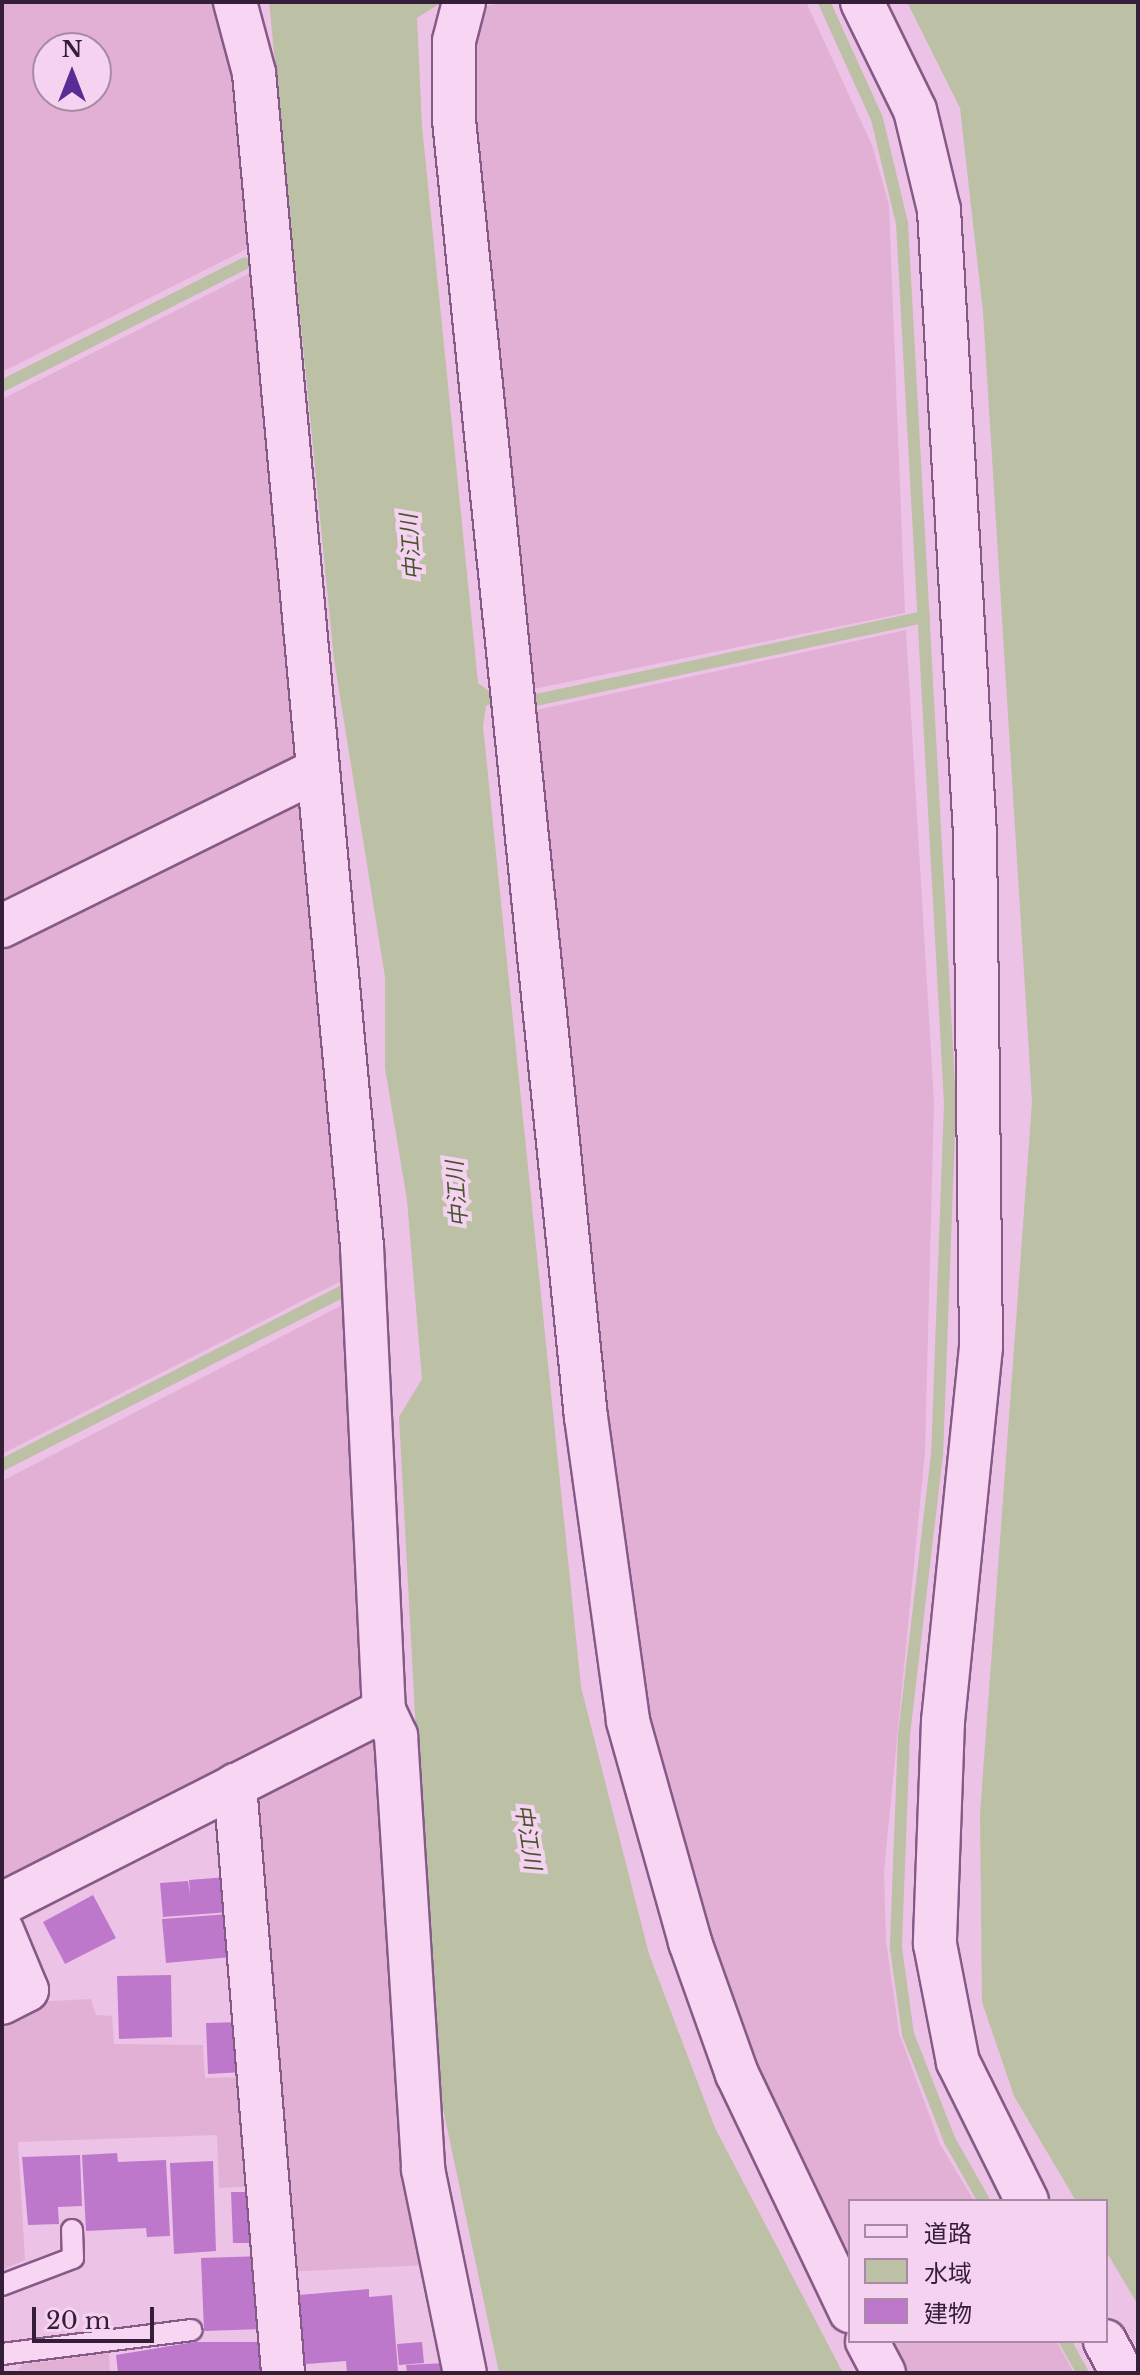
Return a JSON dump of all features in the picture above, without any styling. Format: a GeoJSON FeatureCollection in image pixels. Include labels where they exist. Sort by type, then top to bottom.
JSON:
{"type":"FeatureCollection","features":[{"type":"Feature","properties":{"kind":"street"},"geometry":{"type":"LineString","coordinates":[[235,2],[254,73],[362,1246],[384,1710],[396,1736],[423,2169],[465,2373]]}},
{"type":"Feature","properties":{"kind":"street"},"geometry":{"type":"LineString","coordinates":[[464,2],[454,41],[454,120],[586,1417],[628,1721],[690,1942],[737,2074],[848,2307]]}},
{"type":"Feature","properties":{"kind":"street"},"geometry":{"type":"LineString","coordinates":[[862,2],[915,110],[939,210],[975,834],[981,1347],[943,1721],[935,1944],[958,2062],[1026,2199]]}},
{"type":"Feature","properties":{"kind":"street"},"geometry":{"type":"LineString","coordinates":[[2,926],[316,771]]}},
{"type":"Feature","properties":{"kind":"street"},"geometry":{"type":"LineString","coordinates":[[2,1904],[384,1710]]}},
{"type":"Feature","properties":{"kind":"street"},"geometry":{"type":"LineString","coordinates":[[235,1785],[283,2373]]}},
{"type":"Feature","properties":{"kind":"street"},"geometry":{"type":"LineString","coordinates":[[2,1930],[27,1990],[2,2003]]}},
{"type":"Feature","properties":{"kind":"street"},"geometry":{"type":"LineString","coordinates":[[868,2343],[884,2373]]}},
{"type":"Feature","properties":{"kind":"street"},"geometry":{"type":"LineString","coordinates":[[1106,2343],[1122,2373]]}},
{"type":"Feature","properties":{"kind":"lane"},"geometry":{"type":"LineString","coordinates":[[2,2285],[73,2258],[72,2230]]}},
{"type":"Feature","properties":{"kind":"lane"},"geometry":{"type":"LineString","coordinates":[[2,2354],[191,2330]]}},
{"type":"Feature","properties":{"kind":"shaded area"},"geometry":{"type":"Polygon","coordinates":[[[2,2],[219,2],[241,70],[255,245],[2,372],[2,2]]]}},
{"type":"Feature","properties":{"kind":"shaded area"},"geometry":{"type":"Polygon","coordinates":[[[505,2],[806,2],[872,145],[889,205],[905,613],[524,691],[469,31],[487,6],[505,2]]]}},
{"type":"Feature","properties":{"kind":"shaded area"},"geometry":{"type":"Polygon","coordinates":[[[258,269],[306,745],[295,769],[2,915],[2,399],[258,269]]]}},
{"type":"Feature","properties":{"kind":"shaded area"},"geometry":{"type":"Polygon","coordinates":[[[906,630],[934,1102],[925,1452],[884,1872],[886,1941],[899,2033],[940,2144],[973,2199],[848,2199],[848,2288],[747,2070],[641,1719],[527,712],[906,630]]]}},
{"type":"Feature","properties":{"kind":"shaded area"},"geometry":{"type":"Polygon","coordinates":[[[299,791],[351,1276],[2,1454],[2,942],[299,791]]]}},
{"type":"Feature","properties":{"kind":"shaded area"},"geometry":{"type":"Polygon","coordinates":[[[352,1300],[367,1706],[2,1891],[2,1481],[352,1300]]]}},
{"type":"Feature","properties":{"kind":"shaded area"},"geometry":{"type":"Polygon","coordinates":[[[369,1727],[383,1740],[428,2265],[284,2272],[251,1812],[269,1782],[369,1727]]]}},
{"type":"Feature","properties":{"kind":"shaded area"},"geometry":{"type":"Polygon","coordinates":[[[91,1999],[96,2015],[112,2016],[114,2044],[203,2045],[205,2078],[252,2077],[260,2186],[219,2188],[217,2135],[18,2142],[25,2260],[2,2270],[2,2018],[33,2002],[91,1999]]]}},
{"type":"Feature","properties":{"kind":"shaded area"},"geometry":{"type":"Polygon","coordinates":[[[879,2343],[1057,2343],[1074,2373],[896,2373],[879,2343]]]}},
{"type":"Feature","properties":{"kind":"shaded area"},"geometry":{"type":"Polygon","coordinates":[[[109,2353],[110,2373],[18,2370],[23,2364],[109,2353]]]}},
{"type":"Feature","properties":{"kind":"water","name":"中江川"},"geometry":{"type":"Polygon","coordinates":[[[269,2],[439,4],[417,18],[422,126],[478,683],[500,699],[486,706],[483,726],[581,1687],[649,1954],[715,2128],[843,2373],[499,2373],[434,2066],[399,1417],[422,1379],[407,1200],[385,1068],[385,977],[334,659],[269,2]]]}},
{"type":"Feature","properties":{"kind":"water"},"geometry":{"type":"Polygon","coordinates":[[[907,2],[1138,2],[1138,2305],[1108,2254],[1108,2199],[1075,2199],[1014,2096],[982,2002],[980,1814],[1032,1102],[983,312],[960,108],[907,2]]]}},
{"type":"Feature","properties":{"kind":"building"},"geometry":{"type":"Polygon","coordinates":[[[227,1877],[230,1912],[163,1917],[160,1883],[188,1881],[190,1895],[189,1880],[227,1877]]]}},
{"type":"Feature","properties":{"kind":"building"},"geometry":{"type":"Polygon","coordinates":[[[93,1895],[116,1938],[65,1964],[43,1922],[93,1895]]]}},
{"type":"Feature","properties":{"kind":"building"},"geometry":{"type":"Polygon","coordinates":[[[229,1914],[232,1957],[166,1963],[162,1919],[229,1914]]]}},
{"type":"Feature","properties":{"kind":"building"},"geometry":{"type":"Polygon","coordinates":[[[171,1975],[172,2037],[119,2039],[117,1976],[171,1975]]]}},
{"type":"Feature","properties":{"kind":"building"},"geometry":{"type":"Polygon","coordinates":[[[243,2022],[244,2072],[208,2074],[206,2023],[243,2022]]]}},
{"type":"Feature","properties":{"kind":"building"},"geometry":{"type":"Polygon","coordinates":[[[117,2153],[118,2162],[166,2160],[170,2236],[147,2237],[146,2228],[86,2231],[82,2155],[117,2153]]]}},
{"type":"Feature","properties":{"kind":"building"},"geometry":{"type":"Polygon","coordinates":[[[80,2155],[82,2206],[58,2207],[59,2224],[28,2225],[22,2157],[80,2155]]]}},
{"type":"Feature","properties":{"kind":"building"},"geometry":{"type":"Polygon","coordinates":[[[213,2161],[216,2251],[174,2254],[170,2163],[213,2161]]]}},
{"type":"Feature","properties":{"kind":"building"},"geometry":{"type":"Polygon","coordinates":[[[231,2192],[254,2192],[257,2243],[233,2243],[231,2192]]]}},
{"type":"Feature","properties":{"kind":"building"},"geometry":{"type":"Polygon","coordinates":[[[261,2256],[264,2329],[204,2331],[201,2258],[261,2256]]]}},
{"type":"Feature","properties":{"kind":"building"},"geometry":{"type":"Polygon","coordinates":[[[369,2289],[369,2297],[392,2295],[398,2371],[347,2373],[346,2361],[293,2365],[287,2296],[369,2289]]]}},
{"type":"Feature","properties":{"kind":"building"},"geometry":{"type":"Polygon","coordinates":[[[194,2342],[262,2342],[264,2373],[118,2373],[116,2355],[194,2342]]]}},
{"type":"Feature","properties":{"kind":"building"},"geometry":{"type":"Polygon","coordinates":[[[422,2342],[424,2363],[399,2365],[397,2344],[422,2342]]]}},
{"type":"Feature","properties":{"kind":"building"},"geometry":{"type":"Polygon","coordinates":[[[446,2363],[447,2373],[407,2373],[406,2365],[446,2363]]]}},
{"type":"Feature","properties":{"kind":"waterway"},"geometry":{"type":"LineString","coordinates":[[824,2],[877,119],[902,223],[950,1103],[937,1454],[904,1735],[896,1948],[908,2034],[950,2141],[983,2199]]}},
{"type":"Feature","properties":{"kind":"waterway"},"geometry":{"type":"LineString","coordinates":[[2,386],[245,263]]}},
{"type":"Feature","properties":{"kind":"waterway"},"geometry":{"type":"LineString","coordinates":[[536,700],[924,617]]}},
{"type":"Feature","properties":{"kind":"waterway"},"geometry":{"type":"LineString","coordinates":[[2,1465],[345,1290]]}},
{"type":"Feature","properties":{"kind":"waterway"},"geometry":{"type":"LineString","coordinates":[[1066,2343],[1083,2373]]}}]}
